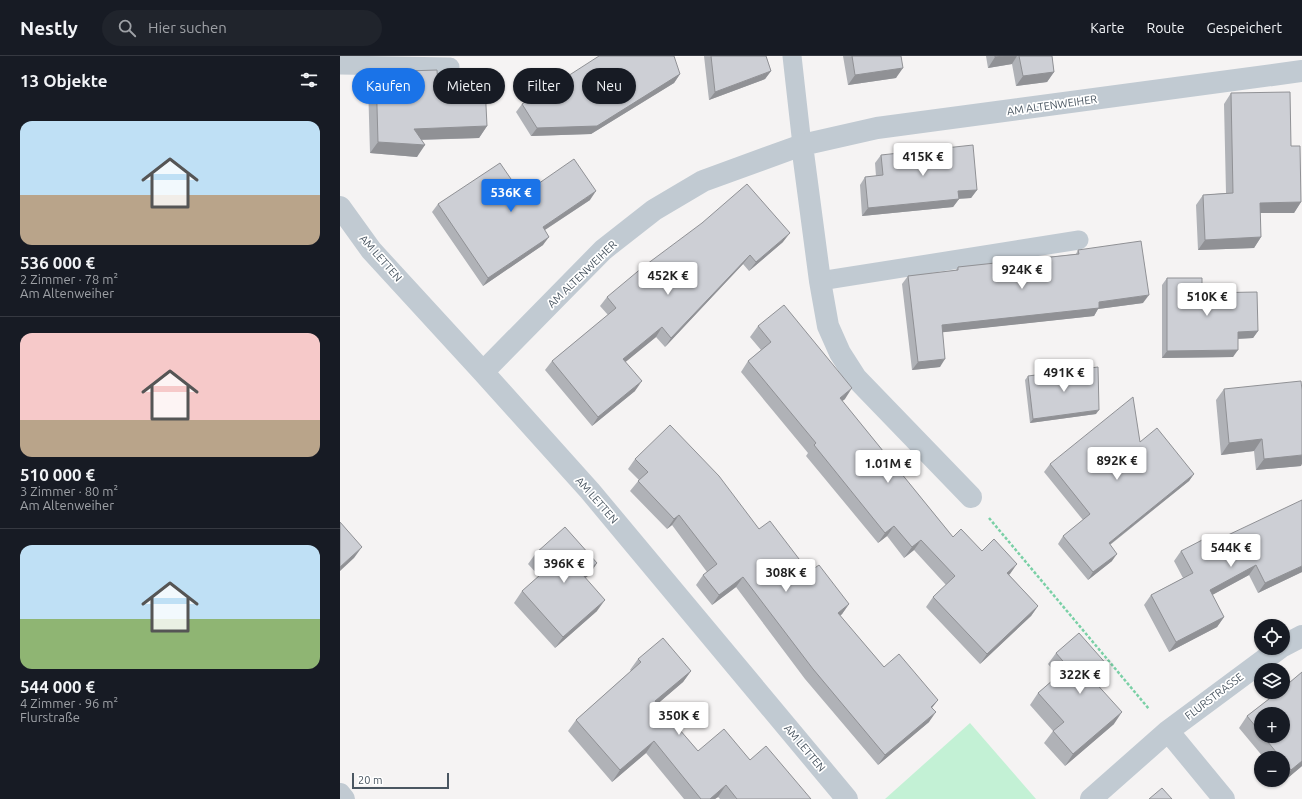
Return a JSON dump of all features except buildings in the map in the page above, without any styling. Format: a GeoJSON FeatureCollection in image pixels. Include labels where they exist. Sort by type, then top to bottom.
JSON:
{"type":"FeatureCollection","features":[{"type":"Feature","properties":{"kind":"street","name":"AM ALTENWEIHER"},"geometry":{"type":"LineString","coordinates":[[483,372],[603,250],[654,210],[703,181],[802,145],[877,128],[1302,71]]}},
{"type":"Feature","properties":{"kind":"street"},"geometry":{"type":"LineString","coordinates":[[802,145],[820,281],[828,326],[840,353],[856,378],[971,497]]}},
{"type":"Feature","properties":{"kind":"street","name":"AM LETTEN"},"geometry":{"type":"LineString","coordinates":[[340,208],[371,250],[590,491],[847,799]]}},
{"type":"Feature","properties":{"kind":"street"},"geometry":{"type":"LineString","coordinates":[[1290,642],[1302,636]]}},
{"type":"Feature","properties":{"kind":"street","name":"FLURSTRASSE"},"geometry":{"type":"LineString","coordinates":[[1091,799],[1168,731],[1271,655]]}},
{"type":"Feature","properties":{"kind":"street"},"geometry":{"type":"LineString","coordinates":[[1168,731],[1224,799]]}},
{"type":"Feature","properties":{"kind":"street"},"geometry":{"type":"LineString","coordinates":[[340,794],[344,799]]}},
{"type":"Feature","properties":{"kind":"lane"},"geometry":{"type":"LineString","coordinates":[[792,56],[802,145]]}},
{"type":"Feature","properties":{"kind":"lane"},"geometry":{"type":"LineString","coordinates":[[340,65],[450,67]]}},
{"type":"Feature","properties":{"kind":"lane"},"geometry":{"type":"LineString","coordinates":[[820,281],[1079,240]]}},
{"type":"Feature","properties":{"kind":"path"},"geometry":{"type":"LineString","coordinates":[[971,497],[1168,731]]}},
{"type":"Feature","properties":{"kind":"green space"},"geometry":{"type":"Polygon","coordinates":[[[970,723],[1036,799],[885,799],[970,723]]]}}]}
